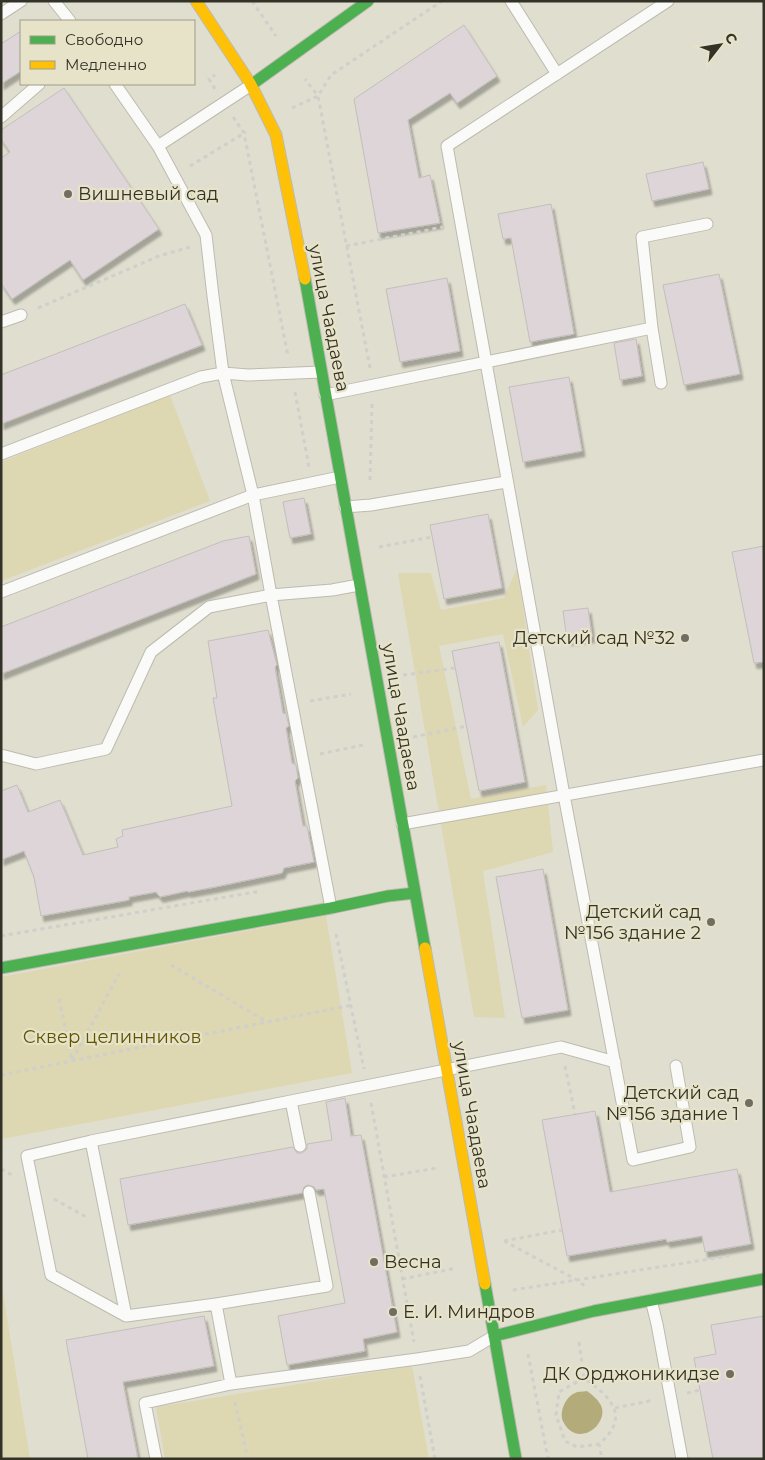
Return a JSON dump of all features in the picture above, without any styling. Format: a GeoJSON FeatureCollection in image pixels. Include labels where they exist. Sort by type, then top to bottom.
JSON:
{"type":"FeatureCollection","features":[{"type":"Feature","properties":{"kind":"street","name":"улица Чаадаева"},"geometry":{"type":"LineString","coordinates":[[196,1],[251,85],[276,135],[321,372],[516,1459]]}},
{"type":"Feature","properties":{"kind":"street"},"geometry":{"type":"LineString","coordinates":[[251,85],[368,1]]}},
{"type":"Feature","properties":{"kind":"street"},"geometry":{"type":"LineString","coordinates":[[1,968],[388,896],[415,893]]}},
{"type":"Feature","properties":{"kind":"street"},"geometry":{"type":"LineString","coordinates":[[494,1336],[614,1307],[764,1279]]}},
{"type":"Feature","properties":{"kind":"lane"},"geometry":{"type":"LineString","coordinates":[[2,13],[20,1]]}},
{"type":"Feature","properties":{"kind":"lane"},"geometry":{"type":"LineString","coordinates":[[54,1],[69,20]]}},
{"type":"Feature","properties":{"kind":"lane"},"geometry":{"type":"LineString","coordinates":[[511,1],[557,74]]}},
{"type":"Feature","properties":{"kind":"lane"},"geometry":{"type":"LineString","coordinates":[[668,1],[447,146],[487,362],[506,482],[633,1160],[690,1147],[676,1066]]}},
{"type":"Feature","properties":{"kind":"lane"},"geometry":{"type":"LineString","coordinates":[[1,117],[38,85]]}},
{"type":"Feature","properties":{"kind":"lane"},"geometry":{"type":"LineString","coordinates":[[116,85],[158,146],[206,235],[223,372],[253,495],[270,595],[331,908]]}},
{"type":"Feature","properties":{"kind":"lane"},"geometry":{"type":"LineString","coordinates":[[158,146],[251,85]]}},
{"type":"Feature","properties":{"kind":"lane"},"geometry":{"type":"LineString","coordinates":[[661,383],[652,328],[642,237],[707,224]]}},
{"type":"Feature","properties":{"kind":"lane"},"geometry":{"type":"LineString","coordinates":[[1,322],[21,315]]}},
{"type":"Feature","properties":{"kind":"lane"},"geometry":{"type":"LineString","coordinates":[[325,395],[652,328]]}},
{"type":"Feature","properties":{"kind":"lane"},"geometry":{"type":"LineString","coordinates":[[1,454],[201,377],[223,372],[248,375],[321,372]]}},
{"type":"Feature","properties":{"kind":"lane"},"geometry":{"type":"LineString","coordinates":[[1,592],[253,495],[340,477]]}},
{"type":"Feature","properties":{"kind":"lane"},"geometry":{"type":"LineString","coordinates":[[345,507],[371,505],[506,482]]}},
{"type":"Feature","properties":{"kind":"lane"},"geometry":{"type":"LineString","coordinates":[[1,755],[36,764],[106,749],[151,652],[209,607],[270,595],[332,590],[359,585]]}},
{"type":"Feature","properties":{"kind":"lane"},"geometry":{"type":"LineString","coordinates":[[402,824],[764,760]]}},
{"type":"Feature","properties":{"kind":"lane"},"geometry":{"type":"LineString","coordinates":[[309,1192],[327,1286],[126,1316],[51,1275],[27,1156],[90,1141],[561,1047],[615,1062]]}},
{"type":"Feature","properties":{"kind":"lane"},"geometry":{"type":"LineString","coordinates":[[291,1101],[300,1146]]}},
{"type":"Feature","properties":{"kind":"lane"},"geometry":{"type":"LineString","coordinates":[[90,1141],[126,1316]]}},
{"type":"Feature","properties":{"kind":"lane"},"geometry":{"type":"LineString","coordinates":[[651,1300],[661,1342],[682,1459]]}},
{"type":"Feature","properties":{"kind":"lane"},"geometry":{"type":"LineString","coordinates":[[216,1304],[231,1384]]}},
{"type":"Feature","properties":{"kind":"lane"},"geometry":{"type":"LineString","coordinates":[[156,1459],[145,1403],[231,1384],[469,1351],[494,1336]]}},
{"type":"Feature","properties":{"kind":"path"},"geometry":{"type":"LineString","coordinates":[[252,1],[276,36],[283,31]]}},
{"type":"Feature","properties":{"kind":"path"},"geometry":{"type":"LineString","coordinates":[[371,505],[369,495],[373,385],[318,96],[331,74],[442,1]]}},
{"type":"Feature","properties":{"kind":"path"},"geometry":{"type":"LineString","coordinates":[[346,246],[461,224]]}},
{"type":"Feature","properties":{"kind":"path"},"geometry":{"type":"LineString","coordinates":[[21,315],[159,256],[207,242]]}},
{"type":"Feature","properties":{"kind":"path"},"geometry":{"type":"LineString","coordinates":[[377,539],[379,547],[432,536]]}},
{"type":"Feature","properties":{"kind":"path"},"geometry":{"type":"LineString","coordinates":[[404,684],[402,675],[455,668]]}},
{"type":"Feature","properties":{"kind":"path"},"geometry":{"type":"LineString","coordinates":[[291,704],[351,694]]}},
{"type":"Feature","properties":{"kind":"path"},"geometry":{"type":"LineString","coordinates":[[412,728],[414,737]]}},
{"type":"Feature","properties":{"kind":"path"},"geometry":{"type":"LineString","coordinates":[[1,936],[267,890]]}},
{"type":"Feature","properties":{"kind":"path"},"geometry":{"type":"LineString","coordinates":[[331,908],[368,1086],[435,1459]]}},
{"type":"Feature","properties":{"kind":"path"},"geometry":{"type":"LineString","coordinates":[[72,1061],[135,944]]}},
{"type":"Feature","properties":{"kind":"path"},"geometry":{"type":"LineString","coordinates":[[168,963],[267,1022]]}},
{"type":"Feature","properties":{"kind":"path"},"geometry":{"type":"LineString","coordinates":[[59,1000],[72,1061]]}},
{"type":"Feature","properties":{"kind":"path"},"geometry":{"type":"LineString","coordinates":[[1,1075],[352,1006]]}},
{"type":"Feature","properties":{"kind":"path"},"geometry":{"type":"LineString","coordinates":[[561,1047],[575,1114]]}},
{"type":"Feature","properties":{"kind":"path"},"geometry":{"type":"LineString","coordinates":[[384,1177],[437,1168]]}},
{"type":"Feature","properties":{"kind":"path"},"geometry":{"type":"LineString","coordinates":[[504,1241],[562,1230]]}},
{"type":"Feature","properties":{"kind":"path"},"geometry":{"type":"LineString","coordinates":[[504,1241],[505,1251]]}},
{"type":"Feature","properties":{"kind":"path"},"geometry":{"type":"LineString","coordinates":[[504,1241],[577,1280],[614,1307]]}},
{"type":"Feature","properties":{"kind":"path"},"geometry":{"type":"LineString","coordinates":[[548,1459],[523,1328],[512,1290],[734,1255]]}},
{"type":"Feature","properties":{"kind":"path"},"geometry":{"type":"LineString","coordinates":[[575,1316],[584,1378],[603,1391],[615,1408],[615,1424],[607,1438],[599,1444],[577,1447],[564,1441],[556,1415],[559,1392],[584,1378]]}},
{"type":"Feature","properties":{"kind":"path"},"geometry":{"type":"LineString","coordinates":[[231,1384],[246,1458]]}},
{"type":"Feature","properties":{"kind":"path"},"geometry":{"type":"LineString","coordinates":[[599,1444],[602,1459]]}},
{"type":"Feature","properties":{"kind":"green space"},"geometry":{"type":"Polygon","coordinates":[[[170,395],[210,501],[1,581],[1,462],[170,395]]]}},
{"type":"Feature","properties":{"kind":"green space"},"geometry":{"type":"Polygon","coordinates":[[[517,568],[538,710],[523,727],[503,634],[439,646],[471,799],[546,785],[553,852],[483,871],[505,1018],[474,1017],[398,573],[431,573],[441,610],[504,598],[517,568]]]}},
{"type":"Feature","properties":{"kind":"green space","name":"Сквер целинников"},"geometry":{"type":"Polygon","coordinates":[[[326,916],[352,1073],[1,1139],[1,977],[326,916]]]}},
{"type":"Feature","properties":{"kind":"green space"},"geometry":{"type":"Polygon","coordinates":[[[1,1281],[30,1459],[1,1459],[1,1281]]]}},
{"type":"Feature","properties":{"kind":"green space"},"geometry":{"type":"Polygon","coordinates":[[[412,1366],[429,1459],[165,1459],[156,1407],[412,1366]]]}},
{"type":"Feature","properties":{"kind":"shaded area"},"geometry":{"type":"Polygon","coordinates":[[[587,1391],[601,1405],[603,1412],[595,1427],[590,1431],[579,1434],[568,1429],[562,1419],[562,1411],[571,1395],[587,1391]]]}},
{"type":"Feature","properties":{"kind":"building"},"geometry":{"type":"Polygon","coordinates":[[[464,25],[497,76],[457,103],[450,93],[408,120],[419,178],[430,175],[440,223],[378,233],[354,99],[464,25]]]}},
{"type":"Feature","properties":{"kind":"building"},"geometry":{"type":"Polygon","coordinates":[[[20,32],[20,72],[1,84],[1,44],[20,32]]]}},
{"type":"Feature","properties":{"kind":"building","name":"Вишневый сад"},"geometry":{"type":"Polygon","coordinates":[[[64,88],[159,229],[83,280],[70,260],[12,299],[1,283],[1,158],[10,152],[1,139],[1,130],[64,88]]]}},
{"type":"Feature","properties":{"kind":"building"},"geometry":{"type":"Polygon","coordinates":[[[703,162],[709,189],[652,201],[646,174],[703,162]]]}},
{"type":"Feature","properties":{"kind":"building"},"geometry":{"type":"Polygon","coordinates":[[[551,204],[574,334],[530,342],[511,238],[503,239],[498,214],[551,204]]]}},
{"type":"Feature","properties":{"kind":"building"},"geometry":{"type":"Polygon","coordinates":[[[719,274],[740,374],[684,385],[663,285],[719,274]]]}},
{"type":"Feature","properties":{"kind":"building"},"geometry":{"type":"Polygon","coordinates":[[[447,278],[460,351],[400,362],[386,289],[447,278]]]}},
{"type":"Feature","properties":{"kind":"building"},"geometry":{"type":"Polygon","coordinates":[[[185,304],[202,345],[1,424],[1,375],[185,304]]]}},
{"type":"Feature","properties":{"kind":"building"},"geometry":{"type":"Polygon","coordinates":[[[636,339],[642,376],[620,380],[614,343],[636,339]]]}},
{"type":"Feature","properties":{"kind":"building"},"geometry":{"type":"Polygon","coordinates":[[[569,377],[582,451],[523,462],[509,387],[569,377]]]}},
{"type":"Feature","properties":{"kind":"building"},"geometry":{"type":"Polygon","coordinates":[[[304,498],[311,534],[290,538],[283,502],[304,498]]]}},
{"type":"Feature","properties":{"kind":"building"},"geometry":{"type":"Polygon","coordinates":[[[488,514],[502,588],[444,599],[430,525],[488,514]]]}},
{"type":"Feature","properties":{"kind":"building"},"geometry":{"type":"Polygon","coordinates":[[[249,536],[256,574],[1,674],[1,627],[223,541],[249,536]]]}},
{"type":"Feature","properties":{"kind":"building"},"geometry":{"type":"Polygon","coordinates":[[[764,546],[764,662],[754,663],[732,552],[764,546]]]}},
{"type":"Feature","properties":{"kind":"building"},"geometry":{"type":"Polygon","coordinates":[[[588,608],[592,637],[567,640],[563,611],[588,608]]]}},
{"type":"Feature","properties":{"kind":"building"},"geometry":{"type":"Polygon","coordinates":[[[268,630],[277,665],[275,667],[283,713],[286,714],[289,726],[286,728],[292,763],[296,765],[298,778],[295,781],[303,826],[307,826],[314,862],[284,868],[282,873],[215,887],[160,897],[156,892],[129,897],[129,900],[41,916],[34,877],[24,851],[1,860],[1,791],[17,785],[28,812],[60,800],[83,855],[118,847],[116,839],[123,836],[122,830],[232,806],[213,698],[217,698],[208,641],[268,630]]]}},
{"type":"Feature","properties":{"kind":"building"},"geometry":{"type":"Polygon","coordinates":[[[499,642],[525,782],[479,791],[452,651],[499,642]]]}},
{"type":"Feature","properties":{"kind":"building"},"geometry":{"type":"Polygon","coordinates":[[[543,869],[568,1010],[522,1018],[496,877],[543,869]]]}},
{"type":"Feature","properties":{"kind":"building"},"geometry":{"type":"Polygon","coordinates":[[[345,1098],[351,1136],[361,1135],[397,1332],[363,1339],[365,1351],[287,1365],[278,1316],[345,1303],[324,1189],[316,1190],[308,1185],[304,1187],[302,1193],[128,1225],[120,1179],[293,1147],[297,1153],[302,1153],[307,1149],[307,1144],[332,1140],[326,1102],[345,1098]]]}},
{"type":"Feature","properties":{"kind":"building"},"geometry":{"type":"Polygon","coordinates":[[[595,1111],[610,1192],[737,1169],[751,1244],[705,1252],[702,1236],[667,1242],[666,1239],[567,1256],[542,1120],[595,1111]]]}},
{"type":"Feature","properties":{"kind":"building"},"geometry":{"type":"Polygon","coordinates":[[[204,1316],[214,1366],[123,1382],[138,1459],[88,1459],[66,1340],[204,1316]]]}},
{"type":"Feature","properties":{"kind":"building","name":"ДК Орджоникидзе"},"geometry":{"type":"Polygon","coordinates":[[[764,1316],[764,1459],[713,1459],[694,1358],[716,1354],[711,1325],[764,1316]]]}},
{"type":"Feature","properties":{"kind":"traffic: fast"},"geometry":{"type":"LineString","coordinates":[[251,85],[368,1]]}},
{"type":"Feature","properties":{"kind":"traffic: fast"},"geometry":{"type":"LineString","coordinates":[[305,279],[425,948]]}},
{"type":"Feature","properties":{"kind":"traffic: fast"},"geometry":{"type":"LineString","coordinates":[[1,968],[388,896],[415,893]]}},
{"type":"Feature","properties":{"kind":"traffic: fast"},"geometry":{"type":"LineString","coordinates":[[494,1336],[594,1311],[764,1279]]}},
{"type":"Feature","properties":{"kind":"traffic: fast"},"geometry":{"type":"LineString","coordinates":[[485,1284],[516,1459]]}},
{"type":"Feature","properties":{"kind":"traffic: slow"},"geometry":{"type":"LineString","coordinates":[[196,1],[250,83],[276,135],[305,279]]}},
{"type":"Feature","properties":{"kind":"traffic: slow"},"geometry":{"type":"LineString","coordinates":[[425,948],[485,1284]]}},
{"type":"Feature","properties":{"kind":"place","name":"Вишневый сад"},"geometry":{"type":"Point","coordinates":[68,194]}},
{"type":"Feature","properties":{"kind":"place","name":"Детский сад №32"},"geometry":{"type":"Point","coordinates":[685,638]}},
{"type":"Feature","properties":{"kind":"place","name":"Детский сад №156 здание 2"},"geometry":{"type":"Point","coordinates":[711,922]}},
{"type":"Feature","properties":{"kind":"place","name":"Детский сад №156 здание 1"},"geometry":{"type":"Point","coordinates":[749,1103]}},
{"type":"Feature","properties":{"kind":"place","name":"Весна"},"geometry":{"type":"Point","coordinates":[374,1262]}},
{"type":"Feature","properties":{"kind":"place","name":"Е. И. Миндров"},"geometry":{"type":"Point","coordinates":[393,1312]}},
{"type":"Feature","properties":{"kind":"place","name":"ДК Орджоникидзе"},"geometry":{"type":"Point","coordinates":[730,1374]}}]}
